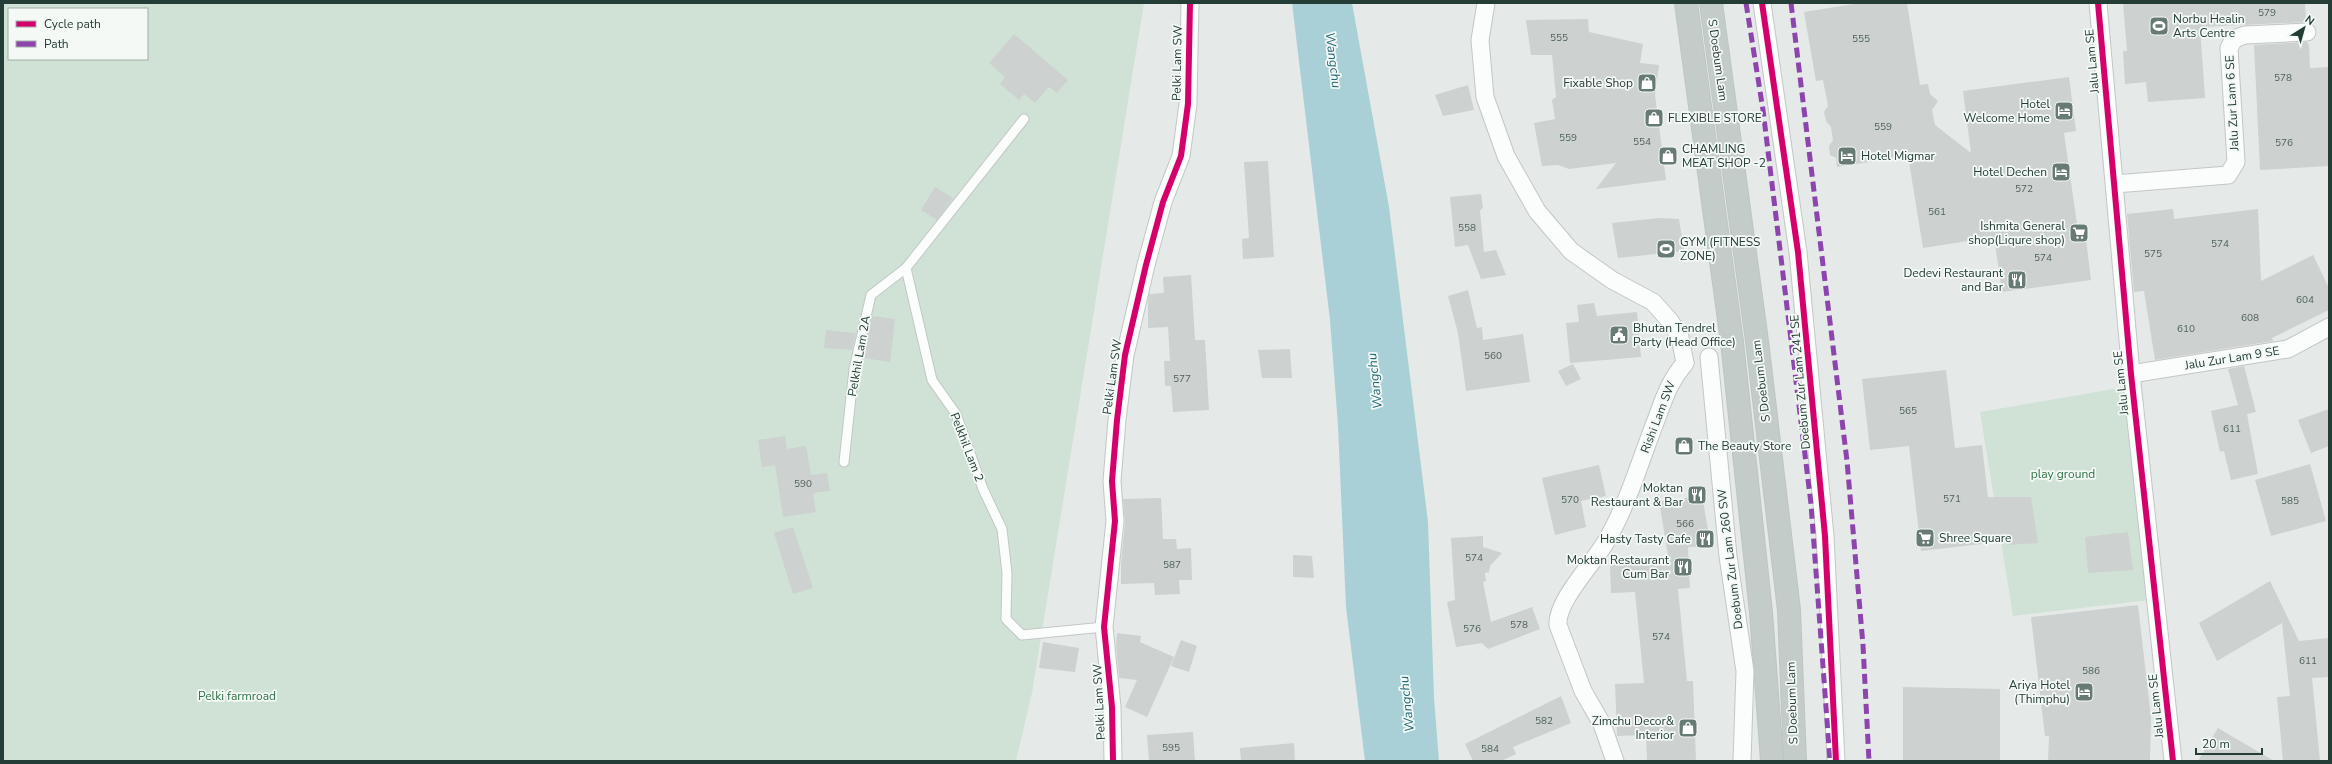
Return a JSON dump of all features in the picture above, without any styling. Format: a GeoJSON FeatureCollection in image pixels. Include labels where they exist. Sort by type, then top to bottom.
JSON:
{"type":"FeatureCollection","features":[{"type":"Feature","properties":{"kind":"highway","name":"S Doebum Lam"},"geometry":{"type":"LineString","coordinates":[[1686,3],[1732,342],[1761,612],[1772,761]]}},
{"type":"Feature","properties":{"kind":"highway","name":"S Doebum Lam"},"geometry":{"type":"LineString","coordinates":[[1711,3],[1757,341],[1789,610],[1795,761]]}},
{"type":"Feature","properties":{"kind":"street","name":"Pelki Lam SW"},"geometry":{"type":"LineString","coordinates":[[1113,761],[1112,707],[1104,627],[1115,521],[1112,481],[1117,420],[1125,355],[1163,202],[1181,156],[1188,104],[1190,3]]}},
{"type":"Feature","properties":{"kind":"street"},"geometry":{"type":"LineString","coordinates":[[1486,3],[1480,40],[1485,97],[1506,156],[1538,211],[1571,250],[1612,280],[1653,302],[1670,321],[1680,337],[1685,363],[1722,352],[1732,342]]}},
{"type":"Feature","properties":{"kind":"street","name":"Doebum Zur Lam 241 SE"},"geometry":{"type":"LineString","coordinates":[[1762,3],[1798,252],[1826,536],[1836,761]]}},
{"type":"Feature","properties":{"kind":"street","name":"Jalu Lam SE"},"geometry":{"type":"LineString","coordinates":[[2098,3],[2131,374],[2173,761]]}},
{"type":"Feature","properties":{"kind":"street","name":"Jalu Zur Lam 6 SE"},"geometry":{"type":"LineString","coordinates":[[2114,184],[2228,175],[2236,162],[2229,48],[2234,39],[2245,35],[2307,32]]}},
{"type":"Feature","properties":{"kind":"street","name":"Jalu Zur Lam 9 SE"},"geometry":{"type":"LineString","coordinates":[[2131,374],[2288,349],[2329,327]]}},
{"type":"Feature","properties":{"kind":"street","name":"Doebum Zur Lam 260 SW"},"geometry":{"type":"LineString","coordinates":[[1709,357],[1728,556],[1745,671],[1742,761]]}},
{"type":"Feature","properties":{"kind":"street","name":"Rishi Lam SW"},"geometry":{"type":"LineString","coordinates":[[1615,761],[1602,724],[1583,691],[1558,625],[1557,617],[1569,593],[1607,540],[1627,500],[1668,386],[1685,363]]}},
{"type":"Feature","properties":{"kind":"lane"},"geometry":{"type":"LineString","coordinates":[[906,268],[1024,119]]}},
{"type":"Feature","properties":{"kind":"lane","name":"Pelkhil Lam 2"},"geometry":{"type":"LineString","coordinates":[[906,268],[932,380],[956,414],[983,489],[1002,529],[1007,572],[1006,619],[1022,634],[1104,627]]}},
{"type":"Feature","properties":{"kind":"lane","name":"Pelkhil Lam 2A"},"geometry":{"type":"LineString","coordinates":[[844,462],[854,369],[871,295],[906,268]]}},
{"type":"Feature","properties":{"kind":"green space","name":"Pelki farmroad"},"geometry":{"type":"Polygon","coordinates":[[[3,3],[1144,3],[1032,693],[1016,761],[3,761],[3,3]]]}},
{"type":"Feature","properties":{"kind":"green space","name":"play ground"},"geometry":{"type":"Polygon","coordinates":[[[2125,387],[2150,600],[2013,616],[1980,412],[2125,387]]]}},
{"type":"Feature","properties":{"kind":"water","name":"Wangchu"},"geometry":{"type":"Polygon","coordinates":[[[1292,3],[1352,3],[1389,207],[1428,522],[1434,698],[1439,761],[1365,761],[1346,607],[1338,426],[1330,320],[1292,3]]]}},
{"type":"Feature","properties":{"kind":"building"},"geometry":{"type":"Polygon","coordinates":[[[1860,3],[1907,3],[1920,85],[1928,84],[1930,94],[1938,101],[1932,110],[1935,125],[1971,153],[1963,91],[2069,77],[2076,131],[2064,133],[2077,224],[2084,223],[2091,280],[2002,292],[1994,237],[1923,248],[1908,156],[1837,167],[1836,158],[1830,155],[1829,146],[1833,140],[1831,127],[1826,121],[1824,112],[1828,106],[1823,80],[1816,81],[1804,12],[1860,3]]]}},
{"type":"Feature","properties":{"kind":"building"},"geometry":{"type":"Polygon","coordinates":[[[2123,3],[2305,3],[2306,22],[2200,27],[2205,98],[2148,102],[2146,82],[2125,84],[2123,51],[2127,51],[2123,3]]]}},
{"type":"Feature","properties":{"kind":"building"},"geometry":{"type":"Polygon","coordinates":[[[1588,19],[1589,32],[1643,44],[1640,63],[1659,65],[1655,95],[1666,180],[1596,189],[1616,163],[1569,169],[1558,165],[1542,166],[1534,123],[1555,119],[1552,100],[1556,97],[1552,55],[1531,55],[1526,20],[1588,19]]]}},
{"type":"Feature","properties":{"kind":"building"},"geometry":{"type":"Polygon","coordinates":[[[1014,34],[1068,80],[1057,93],[1049,87],[1035,103],[1024,94],[1019,100],[1000,84],[1005,77],[989,63],[1014,34]]]}},
{"type":"Feature","properties":{"kind":"building"},"geometry":{"type":"Polygon","coordinates":[[[2307,42],[2309,45],[2310,68],[2329,67],[2329,166],[2260,170],[2254,45],[2307,42]]]}},
{"type":"Feature","properties":{"kind":"building"},"geometry":{"type":"Polygon","coordinates":[[[1468,85],[1474,110],[1443,116],[1435,95],[1468,85]]]}},
{"type":"Feature","properties":{"kind":"building"},"geometry":{"type":"Polygon","coordinates":[[[1268,161],[1274,257],[1243,259],[1242,239],[1249,238],[1244,162],[1268,161]]]}},
{"type":"Feature","properties":{"kind":"building"},"geometry":{"type":"Polygon","coordinates":[[[935,187],[953,198],[937,220],[921,210],[935,187]]]}},
{"type":"Feature","properties":{"kind":"building"},"geometry":{"type":"Polygon","coordinates":[[[1481,194],[1483,207],[1480,211],[1484,252],[1496,250],[1506,275],[1481,279],[1468,245],[1455,247],[1450,197],[1481,194]]]}},
{"type":"Feature","properties":{"kind":"building"},"geometry":{"type":"Polygon","coordinates":[[[2173,209],[2174,219],[2258,209],[2261,281],[2313,255],[2329,288],[2329,310],[2272,338],[2273,341],[2155,360],[2144,291],[2134,292],[2127,214],[2173,209]]]}},
{"type":"Feature","properties":{"kind":"building"},"geometry":{"type":"Polygon","coordinates":[[[1660,218],[1679,219],[1684,251],[1618,258],[1612,223],[1660,218]]]}},
{"type":"Feature","properties":{"kind":"building"},"geometry":{"type":"Polygon","coordinates":[[[1191,275],[1195,340],[1205,340],[1209,410],[1173,412],[1171,386],[1165,386],[1164,361],[1170,361],[1168,327],[1148,328],[1148,301],[1149,294],[1164,293],[1163,277],[1191,275]]]}},
{"type":"Feature","properties":{"kind":"building"},"geometry":{"type":"Polygon","coordinates":[[[1468,290],[1477,328],[1482,327],[1483,340],[1523,334],[1530,382],[1466,391],[1458,333],[1448,296],[1468,290]]]}},
{"type":"Feature","properties":{"kind":"building"},"geometry":{"type":"Polygon","coordinates":[[[1594,303],[1597,316],[1637,312],[1641,357],[1570,363],[1566,323],[1579,322],[1577,305],[1594,303]]]}},
{"type":"Feature","properties":{"kind":"building"},"geometry":{"type":"Polygon","coordinates":[[[872,316],[895,319],[890,362],[864,358],[872,316]]]}},
{"type":"Feature","properties":{"kind":"building"},"geometry":{"type":"Polygon","coordinates":[[[826,330],[856,333],[852,350],[824,348],[826,330]]]}},
{"type":"Feature","properties":{"kind":"building"},"geometry":{"type":"Polygon","coordinates":[[[1290,349],[1292,378],[1262,378],[1258,350],[1290,349]]]}},
{"type":"Feature","properties":{"kind":"building"},"geometry":{"type":"Polygon","coordinates":[[[1573,364],[1581,379],[1566,386],[1558,371],[1573,364]]]}},
{"type":"Feature","properties":{"kind":"building"},"geometry":{"type":"Polygon","coordinates":[[[2244,366],[2256,412],[2247,414],[2258,474],[2231,480],[2224,451],[2220,452],[2211,411],[2238,405],[2228,369],[2244,366]]]}},
{"type":"Feature","properties":{"kind":"building"},"geometry":{"type":"Polygon","coordinates":[[[1946,370],[1955,448],[1982,445],[1988,497],[2031,497],[2038,543],[2007,545],[2007,541],[1921,551],[1909,446],[1870,450],[1862,379],[1946,370]]]}},
{"type":"Feature","properties":{"kind":"building"},"geometry":{"type":"Polygon","coordinates":[[[2329,409],[2329,446],[2311,453],[2298,420],[2329,409]]]}},
{"type":"Feature","properties":{"kind":"building"},"geometry":{"type":"Polygon","coordinates":[[[785,436],[787,449],[806,446],[811,475],[827,473],[830,491],[813,493],[816,512],[783,517],[775,465],[762,467],[758,440],[785,436]]]}},
{"type":"Feature","properties":{"kind":"building"},"geometry":{"type":"Polygon","coordinates":[[[2310,464],[2326,521],[2271,536],[2255,480],[2310,464]]]}},
{"type":"Feature","properties":{"kind":"building"},"geometry":{"type":"Polygon","coordinates":[[[1599,465],[1606,496],[1581,501],[1586,527],[1555,535],[1542,478],[1599,465]]]}},
{"type":"Feature","properties":{"kind":"building"},"geometry":{"type":"Polygon","coordinates":[[[1702,496],[1711,546],[1688,547],[1690,588],[1678,589],[1687,681],[1693,681],[1696,761],[1647,761],[1646,735],[1617,736],[1615,684],[1644,683],[1635,592],[1611,593],[1610,565],[1669,561],[1659,501],[1702,496]]]}},
{"type":"Feature","properties":{"kind":"building"},"geometry":{"type":"Polygon","coordinates":[[[1161,498],[1163,539],[1176,539],[1177,549],[1191,548],[1192,580],[1179,580],[1180,594],[1155,595],[1154,583],[1121,584],[1121,564],[1125,522],[1123,499],[1161,498]]]}},
{"type":"Feature","properties":{"kind":"building"},"geometry":{"type":"Polygon","coordinates":[[[793,527],[813,588],[793,594],[774,533],[793,527]]]}},
{"type":"Feature","properties":{"kind":"building"},"geometry":{"type":"Polygon","coordinates":[[[2128,532],[2133,570],[2088,573],[2085,537],[2128,532]]]}},
{"type":"Feature","properties":{"kind":"building"},"geometry":{"type":"Polygon","coordinates":[[[1483,536],[1483,547],[1502,553],[1490,566],[1489,572],[1485,573],[1486,581],[1483,582],[1491,622],[1532,607],[1540,629],[1488,649],[1482,643],[1456,647],[1447,602],[1455,600],[1451,538],[1483,536]]]}},
{"type":"Feature","properties":{"kind":"building"},"geometry":{"type":"Polygon","coordinates":[[[1293,555],[1312,556],[1314,578],[1293,577],[1293,555]]]}},
{"type":"Feature","properties":{"kind":"building"},"geometry":{"type":"Polygon","coordinates":[[[2270,581],[2299,641],[2329,638],[2329,677],[2312,678],[2320,761],[2283,761],[2277,697],[2290,696],[2282,623],[2217,661],[2199,623],[2270,581]]]}},
{"type":"Feature","properties":{"kind":"building"},"geometry":{"type":"Polygon","coordinates":[[[2138,605],[2151,717],[2150,761],[2048,761],[2049,736],[2045,736],[2031,617],[2138,605]]]}},
{"type":"Feature","properties":{"kind":"building"},"geometry":{"type":"Polygon","coordinates":[[[1117,633],[1141,636],[1140,642],[1174,657],[1147,717],[1125,707],[1137,680],[1119,678],[1116,644],[1117,633]]]}},
{"type":"Feature","properties":{"kind":"building"},"geometry":{"type":"Polygon","coordinates":[[[1181,640],[1197,646],[1189,672],[1171,666],[1181,640]]]}},
{"type":"Feature","properties":{"kind":"building"},"geometry":{"type":"Polygon","coordinates":[[[1043,642],[1079,648],[1075,672],[1039,668],[1043,642]]]}},
{"type":"Feature","properties":{"kind":"building"},"geometry":{"type":"Polygon","coordinates":[[[1903,687],[2000,689],[2000,761],[1903,761],[1903,687]]]}},
{"type":"Feature","properties":{"kind":"building"},"geometry":{"type":"Polygon","coordinates":[[[1561,696],[1571,723],[1513,747],[1516,754],[1501,761],[1473,761],[1465,744],[1561,696]]]}},
{"type":"Feature","properties":{"kind":"building"},"geometry":{"type":"Polygon","coordinates":[[[2218,728],[2274,761],[2198,761],[2218,728]]]}},
{"type":"Feature","properties":{"kind":"building"},"geometry":{"type":"Polygon","coordinates":[[[1193,732],[1195,761],[1149,761],[1147,735],[1193,732]]]}},
{"type":"Feature","properties":{"kind":"building"},"geometry":{"type":"Polygon","coordinates":[[[1294,743],[1295,761],[1241,761],[1240,748],[1294,743]]]}},
{"type":"Feature","properties":{"kind":"marked path"},"geometry":{"type":"LineString","coordinates":[[1746,3],[1763,110],[1811,504],[1830,761]]}},
{"type":"Feature","properties":{"kind":"marked path"},"geometry":{"type":"LineString","coordinates":[[1791,3],[1847,461],[1863,645],[1869,761]]}},
{"type":"Feature","properties":{"kind":"cycle path"},"geometry":{"type":"LineString","coordinates":[[1113,761],[1112,707],[1104,627],[1115,521],[1112,481],[1117,420],[1125,355],[1146,265],[1163,202],[1181,156],[1188,104],[1190,3]]}},
{"type":"Feature","properties":{"kind":"cycle path"},"geometry":{"type":"LineString","coordinates":[[1762,3],[1798,252],[1825,536],[1836,761]]}},
{"type":"Feature","properties":{"kind":"cycle path"},"geometry":{"type":"LineString","coordinates":[[2098,3],[2131,374],[2173,761]]}},
{"type":"Feature","properties":{"kind":"place","name":"Norbu Healin Arts Centre"},"geometry":{"type":"Point","coordinates":[2159,26]}},
{"type":"Feature","properties":{"kind":"place","name":"Fixable Shop"},"geometry":{"type":"Point","coordinates":[1647,83]}},
{"type":"Feature","properties":{"kind":"place","name":"Hotel Welcome Home"},"geometry":{"type":"Point","coordinates":[2064,111]}},
{"type":"Feature","properties":{"kind":"place","name":"FLEXIBLE STORE"},"geometry":{"type":"Point","coordinates":[1654,118]}},
{"type":"Feature","properties":{"kind":"place","name":"CHAMLING MEAT SHOP -2"},"geometry":{"type":"Point","coordinates":[1668,156]}},
{"type":"Feature","properties":{"kind":"place","name":"Hotel Migmar"},"geometry":{"type":"Point","coordinates":[1847,156]}},
{"type":"Feature","properties":{"kind":"place","name":"Hotel Dechen"},"geometry":{"type":"Point","coordinates":[2061,172]}},
{"type":"Feature","properties":{"kind":"place","name":"Ishmita General shop(Liqure shop)"},"geometry":{"type":"Point","coordinates":[2079,233]}},
{"type":"Feature","properties":{"kind":"place","name":"GYM (FITNESS ZONE)"},"geometry":{"type":"Point","coordinates":[1666,249]}},
{"type":"Feature","properties":{"kind":"place","name":"Dedevi Restaurant and Bar"},"geometry":{"type":"Point","coordinates":[2017,280]}},
{"type":"Feature","properties":{"kind":"place","name":"Bhutan Tendrel Party (Head Office)"},"geometry":{"type":"Point","coordinates":[1619,335]}},
{"type":"Feature","properties":{"kind":"place","name":"The Beauty Store"},"geometry":{"type":"Point","coordinates":[1684,446]}},
{"type":"Feature","properties":{"kind":"place","name":"Moktan Restaurant & Bar"},"geometry":{"type":"Point","coordinates":[1697,495]}},
{"type":"Feature","properties":{"kind":"place","name":"Shree Square"},"geometry":{"type":"Point","coordinates":[1925,538]}},
{"type":"Feature","properties":{"kind":"place","name":"Hasty Tasty Cafe"},"geometry":{"type":"Point","coordinates":[1705,539]}},
{"type":"Feature","properties":{"kind":"place","name":"Moktan Restaurant Cum Bar"},"geometry":{"type":"Point","coordinates":[1683,567]}},
{"type":"Feature","properties":{"kind":"place","name":"Ariya Hotel (Thimphu)"},"geometry":{"type":"Point","coordinates":[2084,692]}},
{"type":"Feature","properties":{"kind":"place","name":"Zimchu Decor& Interior"},"geometry":{"type":"Point","coordinates":[1688,728]}}]}
